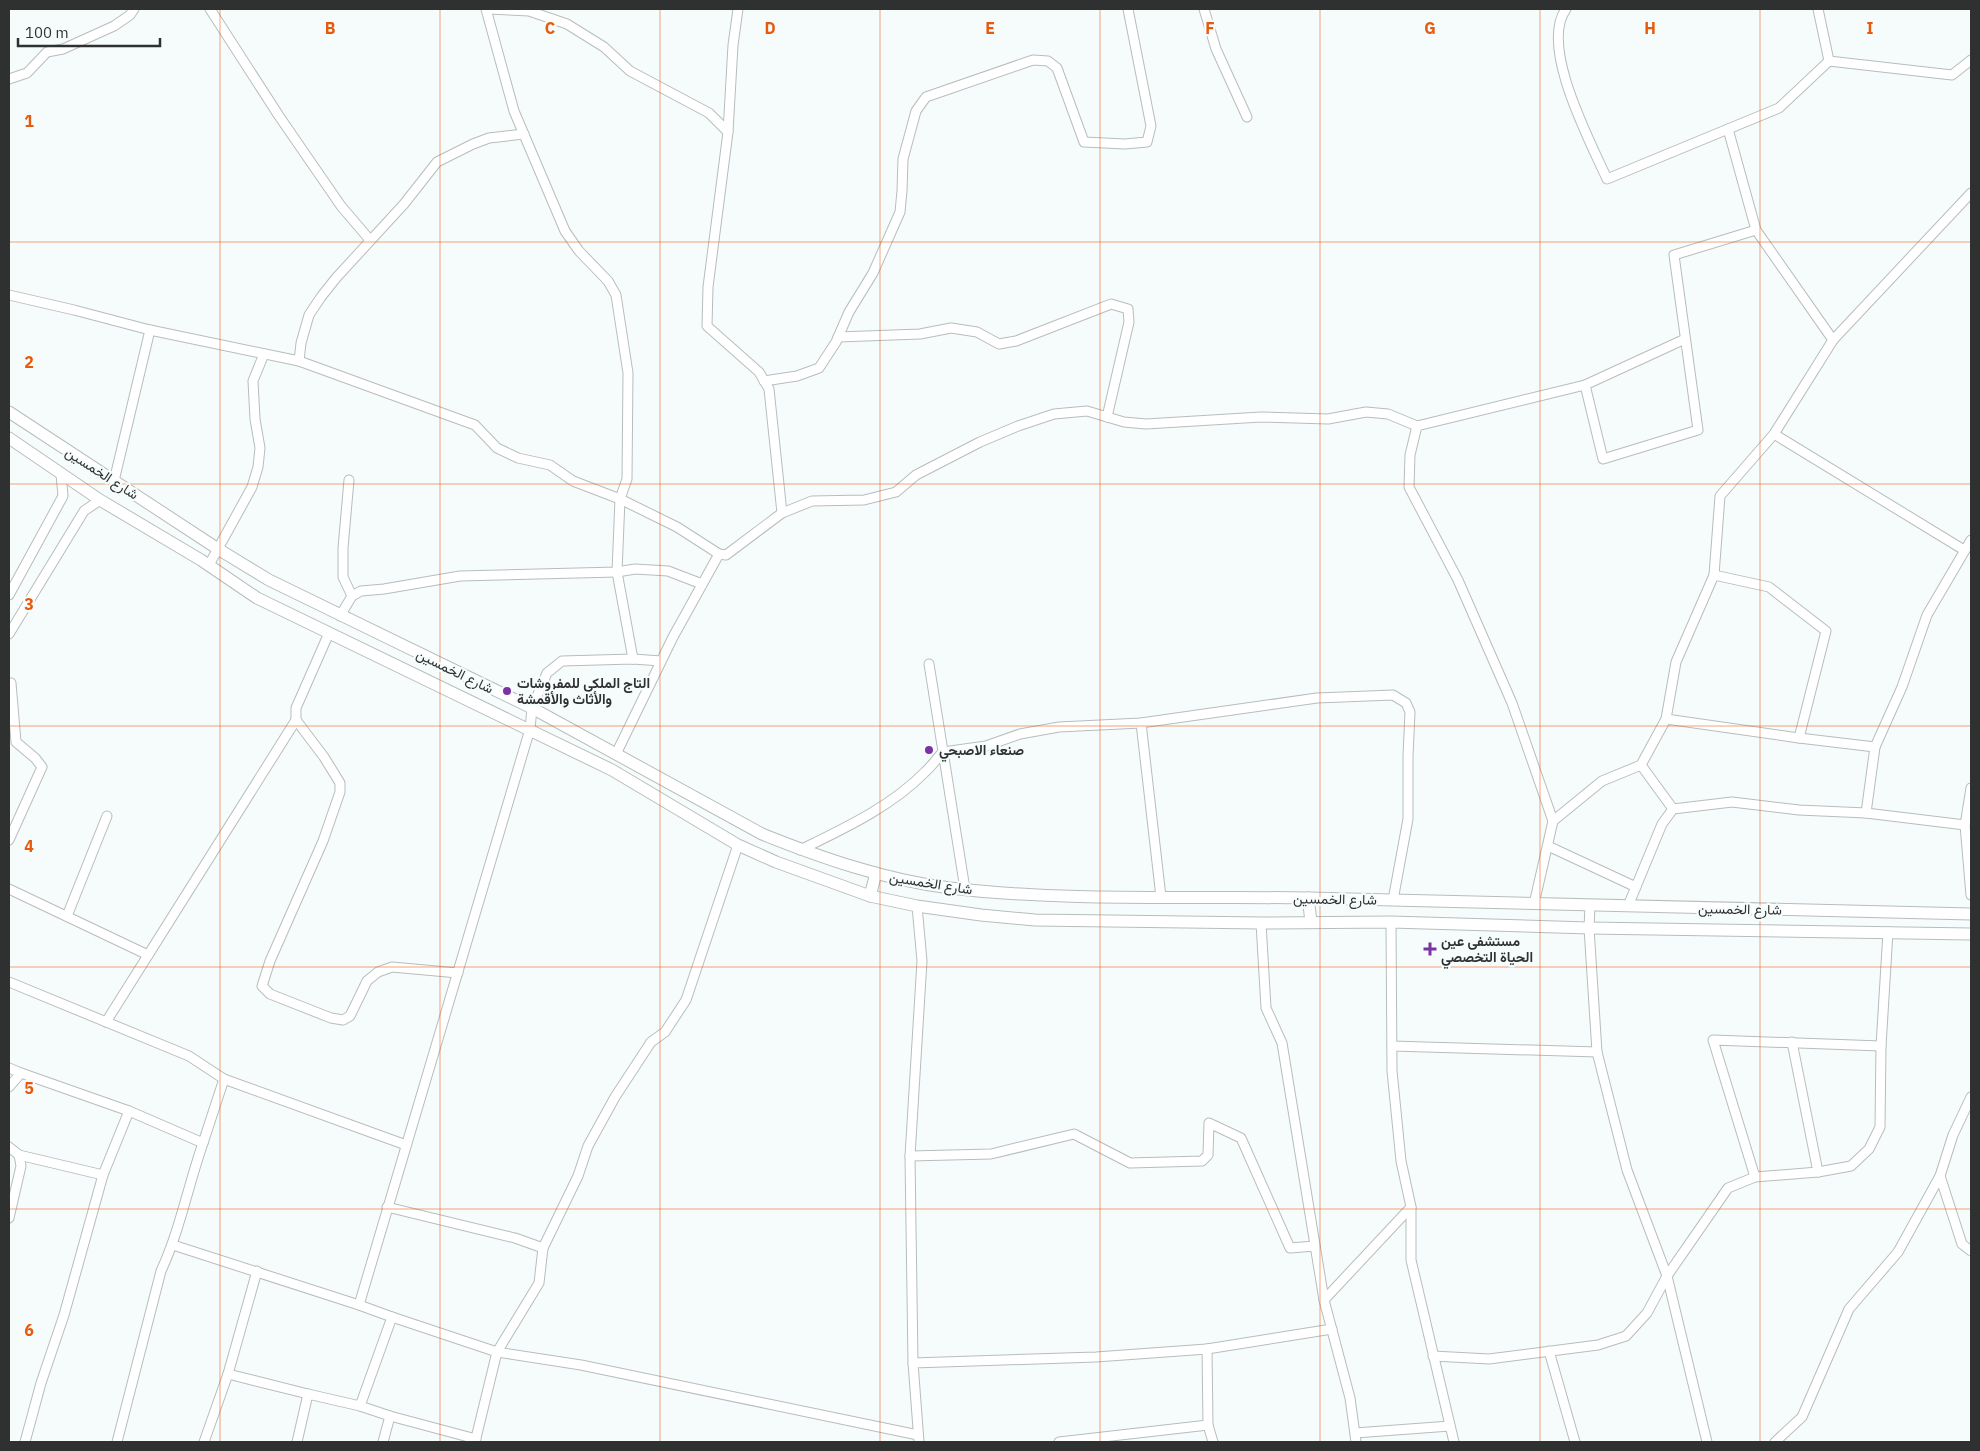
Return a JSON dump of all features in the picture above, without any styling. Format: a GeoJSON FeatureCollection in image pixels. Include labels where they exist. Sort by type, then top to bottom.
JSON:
{"type":"FeatureCollection","features":[{"type":"Feature","properties":{"kind":"main road","name":"شارع الخمسين"},"geometry":{"type":"LineString","coordinates":[[9,412],[218,549],[269,580],[532,708],[762,834],[800,850],[876,873],[947,888],[1035,895],[1308,898],[1971,914]]}},
{"type":"Feature","properties":{"kind":"main road","name":"شارع الخمسين"},"geometry":{"type":"LineString","coordinates":[[9,438],[100,500],[208,565],[257,598],[612,770],[738,844],[776,862],[870,896],[917,906],[1035,920],[1261,923],[1311,921],[1391,922],[1589,928],[1971,934]]}},
{"type":"Feature","properties":{"kind":"main road"},"geometry":{"type":"LineString","coordinates":[[352,644],[359,625]]}},
{"type":"Feature","properties":{"kind":"main road"},"geometry":{"type":"LineString","coordinates":[[870,896],[876,873]]}},
{"type":"Feature","properties":{"kind":"main road"},"geometry":{"type":"LineString","coordinates":[[1308,898],[1311,921]]}},
{"type":"Feature","properties":{"kind":"street"},"geometry":{"type":"LineString","coordinates":[[9,79],[27,73],[47,52],[63,49],[114,26],[130,15],[134,9]]}},
{"type":"Feature","properties":{"kind":"street"},"geometry":{"type":"LineString","coordinates":[[210,9],[279,116],[341,206],[370,240]]}},
{"type":"Feature","properties":{"kind":"street"},"geometry":{"type":"LineString","coordinates":[[633,659],[618,572],[620,499],[627,479],[628,373],[616,295],[608,281],[579,251],[565,231],[514,111],[487,9],[529,11],[568,24],[604,48],[630,70],[709,113],[728,132]]}},
{"type":"Feature","properties":{"kind":"street"},"geometry":{"type":"LineString","coordinates":[[738,9],[733,45],[728,132],[708,287],[707,326],[759,372],[769,389],[782,513]]}},
{"type":"Feature","properties":{"kind":"street"},"geometry":{"type":"LineString","coordinates":[[764,381],[797,376],[820,368],[849,312],[873,273],[900,212],[903,159],[916,111],[926,97],[1033,60],[1048,61],[1057,68],[1084,142],[1125,144],[1147,142],[1151,126],[1128,9]]}},
{"type":"Feature","properties":{"kind":"street"},"geometry":{"type":"LineString","coordinates":[[1204,9],[1216,49],[1247,117]]}},
{"type":"Feature","properties":{"kind":"street"},"geometry":{"type":"LineString","coordinates":[[1566,9],[1561,15],[1558,41],[1564,76],[1574,104],[1607,179],[1779,108],[1829,61],[1952,75],[1971,60]]}},
{"type":"Feature","properties":{"kind":"street"},"geometry":{"type":"LineString","coordinates":[[1818,9],[1829,61]]}},
{"type":"Feature","properties":{"kind":"street"},"geometry":{"type":"LineString","coordinates":[[1728,129],[1756,230],[1834,340]]}},
{"type":"Feature","properties":{"kind":"street"},"geometry":{"type":"LineString","coordinates":[[299,361],[309,316],[336,278],[404,204],[437,162],[489,138],[524,134]]}},
{"type":"Feature","properties":{"kind":"street"},"geometry":{"type":"LineString","coordinates":[[1553,821],[1602,781],[1641,765],[1666,719],[1676,662],[1714,575],[1720,496],[1774,434],[1834,340],[1971,193]]}},
{"type":"Feature","properties":{"kind":"street"},"geometry":{"type":"LineString","coordinates":[[1585,385],[1603,459],[1698,430],[1674,255],[1756,230]]}},
{"type":"Feature","properties":{"kind":"street"},"geometry":{"type":"LineString","coordinates":[[9,295],[150,330],[299,361],[474,424],[497,448],[518,458],[550,465],[573,481],[620,499],[677,528],[719,554],[726,555],[782,513],[812,501],[864,500],[896,492],[916,475],[980,442],[1018,426],[1054,414],[1087,411],[1124,422],[1146,424],[1261,417],[1328,419],[1366,412],[1388,414],[1416,426],[1585,385],[1685,339]]}},
{"type":"Feature","properties":{"kind":"street"},"geometry":{"type":"LineString","coordinates":[[838,336],[920,334],[951,328],[977,332],[999,344],[1016,341],[1111,304],[1128,309],[1130,322],[1107,417]]}},
{"type":"Feature","properties":{"kind":"street"},"geometry":{"type":"LineString","coordinates":[[114,481],[150,330]]}},
{"type":"Feature","properties":{"kind":"street"},"geometry":{"type":"LineString","coordinates":[[208,565],[252,487],[258,467],[260,448],[255,419],[253,381],[264,354]]}},
{"type":"Feature","properties":{"kind":"street"},"geometry":{"type":"LineString","coordinates":[[1416,426],[1410,455],[1409,487],[1458,580],[1512,703],[1553,821],[1534,904]]}},
{"type":"Feature","properties":{"kind":"street"},"geometry":{"type":"LineString","coordinates":[[1774,434],[1964,550]]}},
{"type":"Feature","properties":{"kind":"street"},"geometry":{"type":"LineString","coordinates":[[9,595],[62,496],[61,474]]}},
{"type":"Feature","properties":{"kind":"street"},"geometry":{"type":"LineString","coordinates":[[349,480],[343,548],[344,577],[352,596]]}},
{"type":"Feature","properties":{"kind":"street"},"geometry":{"type":"LineString","coordinates":[[9,634],[84,511],[100,500]]}},
{"type":"Feature","properties":{"kind":"street"},"geometry":{"type":"LineString","coordinates":[[1866,813],[1874,747],[1902,687],[1927,615],[1971,540]]}},
{"type":"Feature","properties":{"kind":"street"},"geometry":{"type":"LineString","coordinates":[[616,754],[661,661],[719,554]]}},
{"type":"Feature","properties":{"kind":"street"},"geometry":{"type":"LineString","coordinates":[[340,616],[352,596],[361,591],[460,576],[618,572],[635,569],[668,571],[702,584]]}},
{"type":"Feature","properties":{"kind":"street"},"geometry":{"type":"LineString","coordinates":[[1714,575],[1769,587],[1826,631],[1799,738]]}},
{"type":"Feature","properties":{"kind":"street"},"geometry":{"type":"LineString","coordinates":[[106,1022],[296,720],[296,708],[330,633]]}},
{"type":"Feature","properties":{"kind":"street"},"geometry":{"type":"LineString","coordinates":[[359,1305],[530,729],[532,708],[547,673],[562,662],[633,659],[661,661]]}},
{"type":"Feature","properties":{"kind":"street"},"geometry":{"type":"LineString","coordinates":[[929,664],[965,889]]}},
{"type":"Feature","properties":{"kind":"street"},"geometry":{"type":"LineString","coordinates":[[9,840],[42,767],[35,758],[16,742],[11,683]]}},
{"type":"Feature","properties":{"kind":"street"},"geometry":{"type":"LineString","coordinates":[[800,850],[837,832],[890,801],[925,773],[943,752],[986,746],[1020,734],[1059,727],[1141,723],[1317,698],[1394,695],[1406,703],[1410,712],[1408,819],[1393,900]]}},
{"type":"Feature","properties":{"kind":"street"},"geometry":{"type":"LineString","coordinates":[[1666,719],[1874,747]]}},
{"type":"Feature","properties":{"kind":"street"},"geometry":{"type":"LineString","coordinates":[[296,720],[324,757],[340,783],[340,792],[323,841],[270,961],[262,986],[270,994],[330,1018],[343,1020],[350,1016],[367,981],[378,972],[392,967],[458,973]]}},
{"type":"Feature","properties":{"kind":"street"},"geometry":{"type":"LineString","coordinates":[[1141,723],[1161,897]]}},
{"type":"Feature","properties":{"kind":"street"},"geometry":{"type":"LineString","coordinates":[[1641,765],[1673,809]]}},
{"type":"Feature","properties":{"kind":"street"},"geometry":{"type":"LineString","coordinates":[[1971,788],[1964,825],[1971,895]]}},
{"type":"Feature","properties":{"kind":"street"},"geometry":{"type":"LineString","coordinates":[[1628,906],[1662,824],[1673,809],[1732,802],[1799,810],[1866,813],[1964,825]]}},
{"type":"Feature","properties":{"kind":"street"},"geometry":{"type":"LineString","coordinates":[[67,916],[107,816]]}},
{"type":"Feature","properties":{"kind":"street"},"geometry":{"type":"LineString","coordinates":[[228,1374],[360,1406],[475,1441],[497,1352],[539,1283],[543,1248],[578,1176],[588,1146],[615,1097],[651,1042],[665,1032],[686,1000],[738,844]]}},
{"type":"Feature","properties":{"kind":"street"},"geometry":{"type":"LineString","coordinates":[[1548,846],[1636,887]]}},
{"type":"Feature","properties":{"kind":"street"},"geometry":{"type":"LineString","coordinates":[[9,889],[148,955]]}},
{"type":"Feature","properties":{"kind":"street"},"geometry":{"type":"LineString","coordinates":[[173,1245],[257,1271],[497,1352],[581,1366],[918,1438],[913,1363],[910,1156],[922,961],[917,906]]}},
{"type":"Feature","properties":{"kind":"street"},"geometry":{"type":"LineString","coordinates":[[1590,906],[1589,928],[1598,1052],[1627,1170],[1666,1276],[1707,1442]]}},
{"type":"Feature","properties":{"kind":"street"},"geometry":{"type":"LineString","coordinates":[[1391,922],[1392,1071],[1401,1161],[1411,1207],[1411,1260],[1454,1442]]}},
{"type":"Feature","properties":{"kind":"street"},"geometry":{"type":"LineString","coordinates":[[1261,923],[1266,1008],[1282,1043],[1324,1300],[1350,1398],[1356,1437],[1450,1426]]}},
{"type":"Feature","properties":{"kind":"street"},"geometry":{"type":"LineString","coordinates":[[1433,1356],[1489,1359],[1598,1345],[1626,1336],[1647,1313],[1666,1276],[1728,1188],[1755,1177],[1818,1172],[1852,1166],[1870,1149],[1880,1127],[1880,1046],[1888,932]]}},
{"type":"Feature","properties":{"kind":"street"},"geometry":{"type":"LineString","coordinates":[[9,982],[189,1056],[224,1080],[406,1145]]}},
{"type":"Feature","properties":{"kind":"street"},"geometry":{"type":"LineString","coordinates":[[1755,1177],[1713,1040],[1880,1046]]}},
{"type":"Feature","properties":{"kind":"street"},"geometry":{"type":"LineString","coordinates":[[1792,1042],[1818,1172]]}},
{"type":"Feature","properties":{"kind":"street"},"geometry":{"type":"LineString","coordinates":[[1392,1046],[1598,1052]]}},
{"type":"Feature","properties":{"kind":"street"},"geometry":{"type":"LineString","coordinates":[[9,1068],[129,1111],[203,1143]]}},
{"type":"Feature","properties":{"kind":"street"},"geometry":{"type":"LineString","coordinates":[[9,1086],[21,1072]]}},
{"type":"Feature","properties":{"kind":"street"},"geometry":{"type":"LineString","coordinates":[[117,1442],[161,1272],[173,1245],[189,1183],[224,1080]]}},
{"type":"Feature","properties":{"kind":"street"},"geometry":{"type":"LineString","coordinates":[[1775,1442],[1802,1418],[1848,1309],[1898,1252],[1940,1176],[1953,1135],[1971,1097]]}},
{"type":"Feature","properties":{"kind":"street"},"geometry":{"type":"LineString","coordinates":[[25,1442],[41,1384],[64,1315],[103,1175],[129,1111]]}},
{"type":"Feature","properties":{"kind":"street"},"geometry":{"type":"LineString","coordinates":[[910,1156],[991,1154],[1074,1134],[1130,1163],[1202,1161],[1208,1155],[1209,1123],[1241,1138],[1290,1248],[1315,1246]]}},
{"type":"Feature","properties":{"kind":"street"},"geometry":{"type":"LineString","coordinates":[[9,1147],[19,1155],[103,1175]]}},
{"type":"Feature","properties":{"kind":"street"},"geometry":{"type":"LineString","coordinates":[[9,1218],[22,1166],[19,1155]]}},
{"type":"Feature","properties":{"kind":"street"},"geometry":{"type":"LineString","coordinates":[[1940,1176],[1962,1244],[1971,1251]]}},
{"type":"Feature","properties":{"kind":"street"},"geometry":{"type":"LineString","coordinates":[[1324,1300],[1411,1207]]}},
{"type":"Feature","properties":{"kind":"street"},"geometry":{"type":"LineString","coordinates":[[387,1208],[515,1238],[543,1248]]}},
{"type":"Feature","properties":{"kind":"street"},"geometry":{"type":"LineString","coordinates":[[204,1442],[228,1374],[257,1271]]}},
{"type":"Feature","properties":{"kind":"street"},"geometry":{"type":"LineString","coordinates":[[360,1406],[392,1317]]}},
{"type":"Feature","properties":{"kind":"street"},"geometry":{"type":"LineString","coordinates":[[913,1363],[1096,1357],[1207,1349],[1332,1329]]}},
{"type":"Feature","properties":{"kind":"street"},"geometry":{"type":"LineString","coordinates":[[1207,1349],[1208,1425],[1213,1442]]}},
{"type":"Feature","properties":{"kind":"street"},"geometry":{"type":"LineString","coordinates":[[1549,1351],[1575,1442]]}},
{"type":"Feature","properties":{"kind":"street"},"geometry":{"type":"LineString","coordinates":[[297,1442],[308,1394]]}},
{"type":"Feature","properties":{"kind":"street"},"geometry":{"type":"LineString","coordinates":[[383,1442],[390,1416]]}},
{"type":"Feature","properties":{"kind":"street"},"geometry":{"type":"LineString","coordinates":[[1060,1442],[1208,1425]]}},
{"type":"Feature","properties":{"kind":"place","name":"التاج الملكي للمفروشات والأثاث والأقمشة"},"geometry":{"type":"Point","coordinates":[507,691]}},
{"type":"Feature","properties":{"kind":"place","name":"صنعاء الاصبحي"},"geometry":{"type":"Point","coordinates":[929,750]}},
{"type":"Feature","properties":{"kind":"place","name":"مستشفى عين الحياة التخصصي"},"geometry":{"type":"Point","coordinates":[1430,949]}}]}
